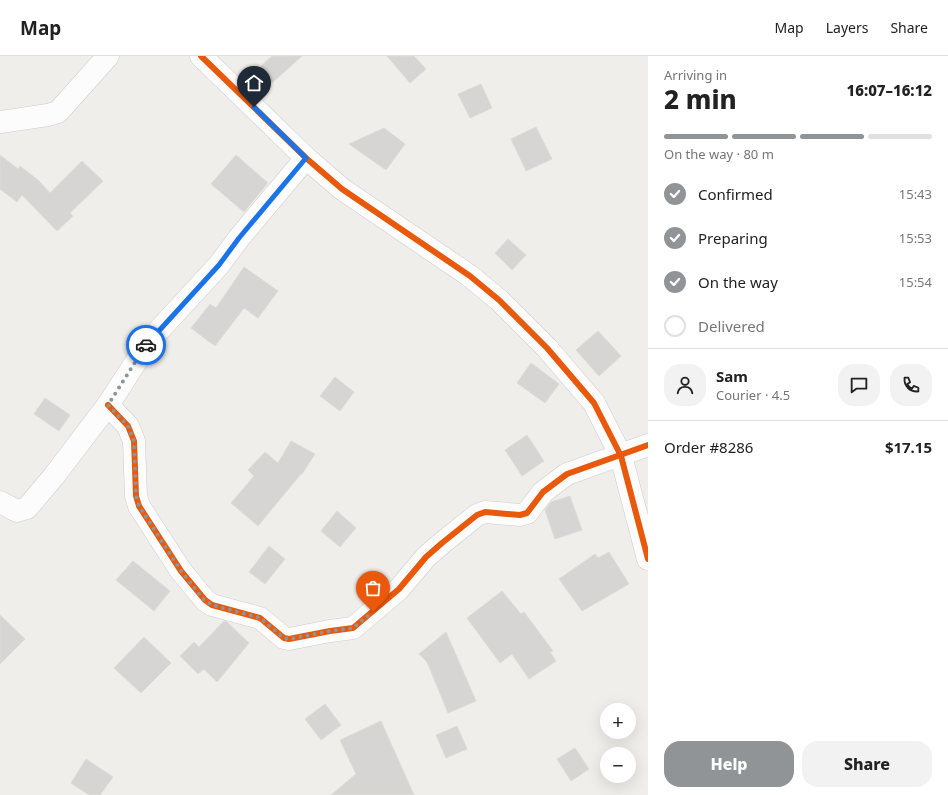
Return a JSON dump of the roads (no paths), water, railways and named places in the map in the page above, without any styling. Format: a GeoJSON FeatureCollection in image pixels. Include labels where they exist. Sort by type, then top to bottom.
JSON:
{"type":"FeatureCollection","features":[{"type":"Feature","properties":{"kind":"street"},"geometry":{"type":"LineString","coordinates":[[0,122],[48,115],[58,112],[108,56]]}},
{"type":"Feature","properties":{"kind":"street"},"geometry":{"type":"LineString","coordinates":[[201,56],[306,158],[342,189],[470,276],[499,300],[547,348],[594,403],[621,456],[648,559]]}},
{"type":"Feature","properties":{"kind":"street"},"geometry":{"type":"LineString","coordinates":[[0,502],[17,511],[27,508],[54,476],[108,405],[150,340],[219,265],[239,238],[306,158]]}},
{"type":"Feature","properties":{"kind":"street"},"geometry":{"type":"LineString","coordinates":[[108,405],[128,426],[134,441],[136,496],[139,506],[181,571],[204,600],[212,605],[260,618],[284,638],[289,639],[353,628],[399,589],[431,552],[477,515],[485,512],[520,515],[527,513],[543,492],[567,474],[621,456],[648,445]]}}]}
